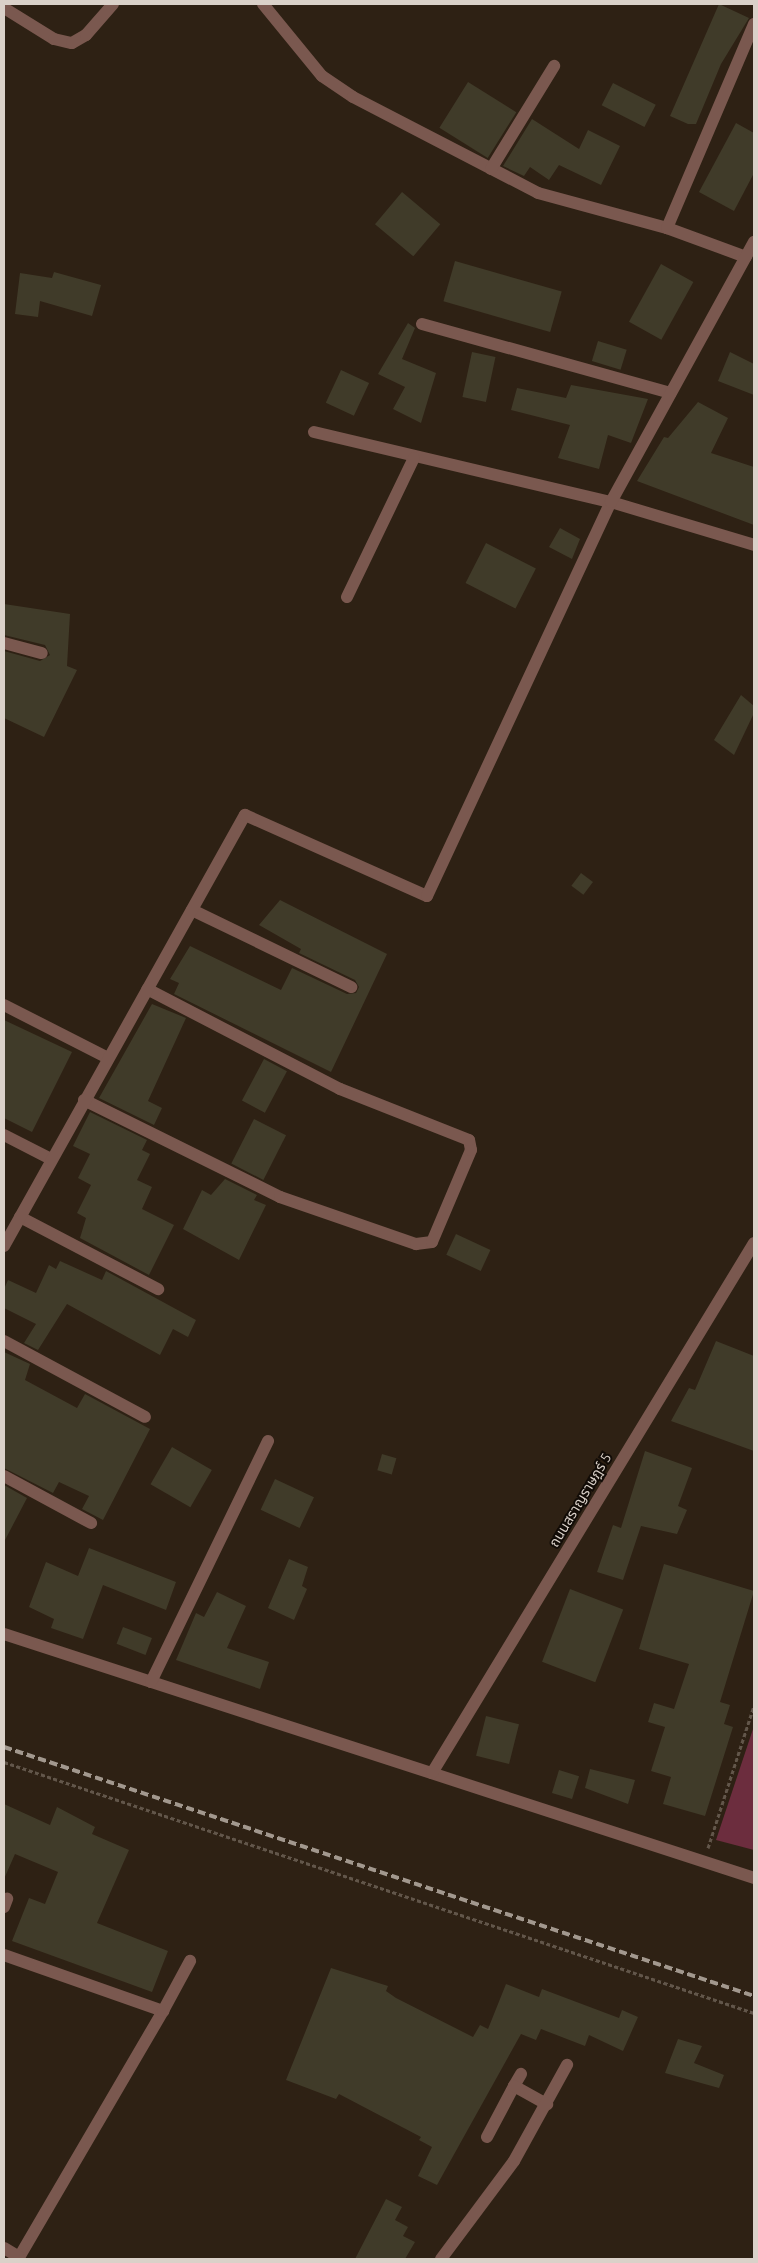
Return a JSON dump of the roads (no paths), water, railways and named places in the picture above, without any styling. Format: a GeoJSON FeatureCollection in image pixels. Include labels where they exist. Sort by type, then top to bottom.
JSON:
{"type":"FeatureCollection","features":[{"type":"Feature","properties":{"kind":"street"},"geometry":{"type":"LineString","coordinates":[[4,8],[54,39],[72,43],[86,35],[113,4]]}},
{"type":"Feature","properties":{"kind":"street"},"geometry":{"type":"LineString","coordinates":[[263,4],[322,76],[353,97],[538,194],[667,228],[746,257]]}},
{"type":"Feature","properties":{"kind":"street"},"geometry":{"type":"LineString","coordinates":[[667,228],[754,24]]}},
{"type":"Feature","properties":{"kind":"street"},"geometry":{"type":"LineString","coordinates":[[491,169],[554,66]]}},
{"type":"Feature","properties":{"kind":"street"},"geometry":{"type":"LineString","coordinates":[[4,1246],[245,815],[427,896],[611,502],[754,242]]}},
{"type":"Feature","properties":{"kind":"street"},"geometry":{"type":"LineString","coordinates":[[422,324],[671,393]]}},
{"type":"Feature","properties":{"kind":"street"},"geometry":{"type":"LineString","coordinates":[[314,432],[414,458],[611,502],[754,545]]}},
{"type":"Feature","properties":{"kind":"street"},"geometry":{"type":"LineString","coordinates":[[347,597],[414,458]]}},
{"type":"Feature","properties":{"kind":"street"},"geometry":{"type":"LineString","coordinates":[[4,643],[42,653]]}},
{"type":"Feature","properties":{"kind":"street"},"geometry":{"type":"LineString","coordinates":[[192,910],[351,987]]}},
{"type":"Feature","properties":{"kind":"street"},"geometry":{"type":"LineString","coordinates":[[84,1100],[280,1197],[416,1244],[432,1242],[472,1150],[468,1140],[340,1090],[147,989]]}},
{"type":"Feature","properties":{"kind":"street"},"geometry":{"type":"LineString","coordinates":[[4,1005],[108,1058]]}},
{"type":"Feature","properties":{"kind":"street"},"geometry":{"type":"LineString","coordinates":[[4,1135],[51,1159]]}},
{"type":"Feature","properties":{"kind":"street"},"geometry":{"type":"LineString","coordinates":[[20,1217],[158,1289]]}},
{"type":"Feature","properties":{"kind":"street","name":"ถนนสราญราษฎร์ 5"},"geometry":{"type":"LineString","coordinates":[[432,1774],[754,1243]]}},
{"type":"Feature","properties":{"kind":"street"},"geometry":{"type":"LineString","coordinates":[[4,1341],[145,1417]]}},
{"type":"Feature","properties":{"kind":"street"},"geometry":{"type":"LineString","coordinates":[[151,1682],[268,1441]]}},
{"type":"Feature","properties":{"kind":"street"},"geometry":{"type":"LineString","coordinates":[[4,1476],[91,1523]]}},
{"type":"Feature","properties":{"kind":"street"},"geometry":{"type":"LineString","coordinates":[[4,1634],[754,1878]]}},
{"type":"Feature","properties":{"kind":"street"},"geometry":{"type":"LineString","coordinates":[[4,1955],[163,2011]]}},
{"type":"Feature","properties":{"kind":"street"},"geometry":{"type":"LineString","coordinates":[[4,2248],[18,2258],[163,2011],[190,1961]]}},
{"type":"Feature","properties":{"kind":"street"},"geometry":{"type":"LineString","coordinates":[[441,2259],[514,2161],[567,2065]]}},
{"type":"Feature","properties":{"kind":"street"},"geometry":{"type":"LineString","coordinates":[[487,2137],[521,2074]]}},
{"type":"Feature","properties":{"kind":"street"},"geometry":{"type":"LineString","coordinates":[[514,2086],[547,2104]]}},
{"type":"Feature","properties":{"kind":"railway"},"geometry":{"type":"LineString","coordinates":[[4,1747],[754,1996]]}}]}
